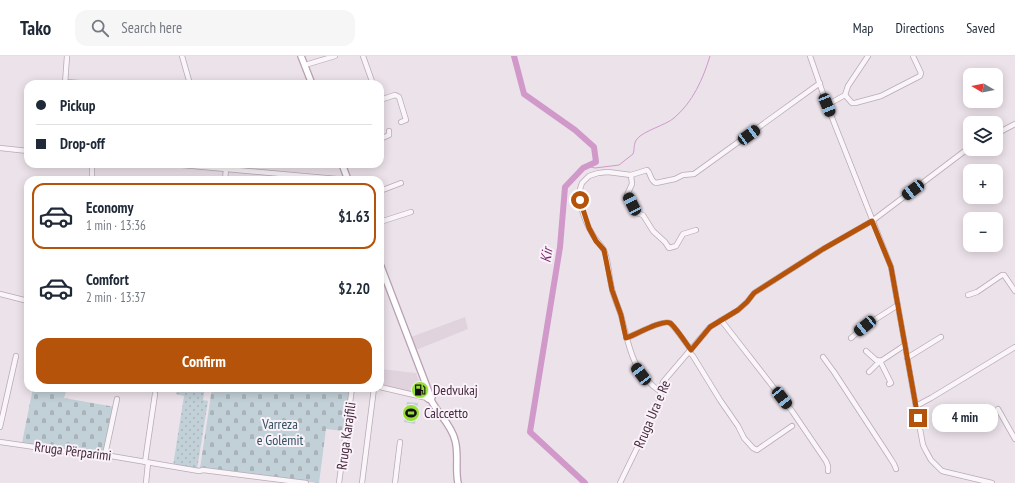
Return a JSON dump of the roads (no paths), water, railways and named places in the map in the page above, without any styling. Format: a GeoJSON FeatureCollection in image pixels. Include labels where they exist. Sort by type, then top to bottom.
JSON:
{"type":"FeatureCollection","features":[{"type":"Feature","properties":{"kind":"main road"},"geometry":{"type":"LineString","coordinates":[[302,56],[311,80]]}},
{"type":"Feature","properties":{"kind":"main road"},"geometry":{"type":"LineString","coordinates":[[384,275],[430,398],[448,424],[455,440],[458,483]]}},
{"type":"Feature","properties":{"kind":"street"},"geometry":{"type":"LineString","coordinates":[[65,80],[67,56]]}},
{"type":"Feature","properties":{"kind":"street"},"geometry":{"type":"LineString","coordinates":[[182,56],[189,80]]}},
{"type":"Feature","properties":{"kind":"street"},"geometry":{"type":"LineString","coordinates":[[305,65],[335,56]]}},
{"type":"Feature","properties":{"kind":"street"},"geometry":{"type":"LineString","coordinates":[[363,56],[372,80]]}},
{"type":"Feature","properties":{"kind":"street"},"geometry":{"type":"LineString","coordinates":[[810,56],[827,105],[891,267],[923,445],[936,466],[942,471],[981,479],[992,483]]}},
{"type":"Feature","properties":{"kind":"street"},"geometry":{"type":"LineString","coordinates":[[827,105],[845,95],[848,86],[868,56]]}},
{"type":"Feature","properties":{"kind":"street"},"geometry":{"type":"LineString","coordinates":[[845,95],[852,103],[855,103],[881,96],[920,76],[921,73],[913,56]]}},
{"type":"Feature","properties":{"kind":"street"},"geometry":{"type":"LineString","coordinates":[[661,392],[651,385],[636,367],[612,290],[604,250],[596,241],[589,228],[582,207],[580,192],[582,182],[594,174],[608,172],[631,175],[646,170],[649,172],[652,180],[656,183],[683,175],[694,174],[820,83]]}},
{"type":"Feature","properties":{"kind":"street"},"geometry":{"type":"LineString","coordinates":[[384,99],[395,95],[399,97],[406,120],[401,122]]}},
{"type":"Feature","properties":{"kind":"street"},"geometry":{"type":"LineString","coordinates":[[1003,130],[1015,124]]}},
{"type":"Feature","properties":{"kind":"street"},"geometry":{"type":"LineString","coordinates":[[384,137],[389,135],[389,131]]}},
{"type":"Feature","properties":{"kind":"street"},"geometry":{"type":"LineString","coordinates":[[0,148],[24,151]]}},
{"type":"Feature","properties":{"kind":"street","name":"Rruga Ura e Re"},"geometry":{"type":"LineString","coordinates":[[620,483],[661,398],[663,382],[710,327],[747,302],[754,293],[823,249],[872,221],[963,152]]}},
{"type":"Feature","properties":{"kind":"street"},"geometry":{"type":"LineString","coordinates":[[243,168],[313,176]]}},
{"type":"Feature","properties":{"kind":"street"},"geometry":{"type":"LineString","coordinates":[[631,175],[632,184],[627,194],[637,213],[643,215],[653,231],[669,248],[676,246],[683,234],[696,230]]}},
{"type":"Feature","properties":{"kind":"street"},"geometry":{"type":"LineString","coordinates":[[384,189],[401,183]]}},
{"type":"Feature","properties":{"kind":"street"},"geometry":{"type":"LineString","coordinates":[[384,221],[411,212]]}},
{"type":"Feature","properties":{"kind":"street"},"geometry":{"type":"LineString","coordinates":[[968,295],[977,292],[1002,275],[1004,275],[1015,291]]}},
{"type":"Feature","properties":{"kind":"street"},"geometry":{"type":"LineString","coordinates":[[0,294],[24,300]]}},
{"type":"Feature","properties":{"kind":"street"},"geometry":{"type":"LineString","coordinates":[[851,338],[865,326],[898,304]]}},
{"type":"Feature","properties":{"kind":"street"},"geometry":{"type":"LineString","coordinates":[[721,320],[792,411],[826,461],[828,471]]}},
{"type":"Feature","properties":{"kind":"street"},"geometry":{"type":"LineString","coordinates":[[626,338],[666,322],[672,325],[738,426],[744,438],[753,448],[757,450],[792,426]]}},
{"type":"Feature","properties":{"kind":"street"},"geometry":{"type":"LineString","coordinates":[[907,358],[941,337]]}},
{"type":"Feature","properties":{"kind":"street"},"geometry":{"type":"LineString","coordinates":[[869,372],[905,344]]}},
{"type":"Feature","properties":{"kind":"street"},"geometry":{"type":"LineString","coordinates":[[916,406],[1015,347]]}},
{"type":"Feature","properties":{"kind":"street"},"geometry":{"type":"LineString","coordinates":[[866,352],[880,362],[891,383],[889,384]]}},
{"type":"Feature","properties":{"kind":"street"},"geometry":{"type":"LineString","coordinates":[[0,427],[16,356]]}},
{"type":"Feature","properties":{"kind":"street"},"geometry":{"type":"LineString","coordinates":[[823,357],[896,469]]}},
{"type":"Feature","properties":{"kind":"street"},"geometry":{"type":"LineString","coordinates":[[384,388],[430,398]]}},
{"type":"Feature","properties":{"kind":"street","name":"Rruga Karajfili"},"geometry":{"type":"LineString","coordinates":[[339,483],[351,392]]}},
{"type":"Feature","properties":{"kind":"street"},"geometry":{"type":"LineString","coordinates":[[362,483],[373,392]]}},
{"type":"Feature","properties":{"kind":"street"},"geometry":{"type":"LineString","coordinates":[[146,483],[146,462],[155,394]]}},
{"type":"Feature","properties":{"kind":"street"},"geometry":{"type":"LineString","coordinates":[[105,455],[117,399]]}},
{"type":"Feature","properties":{"kind":"street"},"geometry":{"type":"LineString","coordinates":[[998,409],[1015,439]]}},
{"type":"Feature","properties":{"kind":"street","name":"Rruga Përparimi"},"geometry":{"type":"LineString","coordinates":[[0,442],[76,453],[105,455],[199,471],[211,471],[306,483]]}},
{"type":"Feature","properties":{"kind":"street"},"geometry":{"type":"LineString","coordinates":[[395,483],[400,442]]}},
{"type":"Feature","properties":{"kind":"waterway","name":"Kir"},"geometry":{"type":"LineString","coordinates":[[514,56],[524,94],[575,130],[594,147],[596,162],[583,168],[565,187],[560,247],[530,432],[585,483]]}},
{"type":"Feature","properties":{"kind":"waterway"},"geometry":{"type":"LineString","coordinates":[[587,166],[595,168],[619,165],[633,154],[635,143],[640,136],[666,123],[681,112],[696,90],[710,56]]}},
{"type":"Feature","properties":{"kind":"place","name":"Dedvukaj"},"geometry":{"type":"Point","coordinates":[420,390]}},
{"type":"Feature","properties":{"kind":"place","name":"Calccetto"},"geometry":{"type":"Point","coordinates":[411,413]}},
{"type":"Feature","properties":{"kind":"park label","name":"Varreza e Golemit"},"geometry":{"type":"Point","coordinates":[280,432]}}]}
